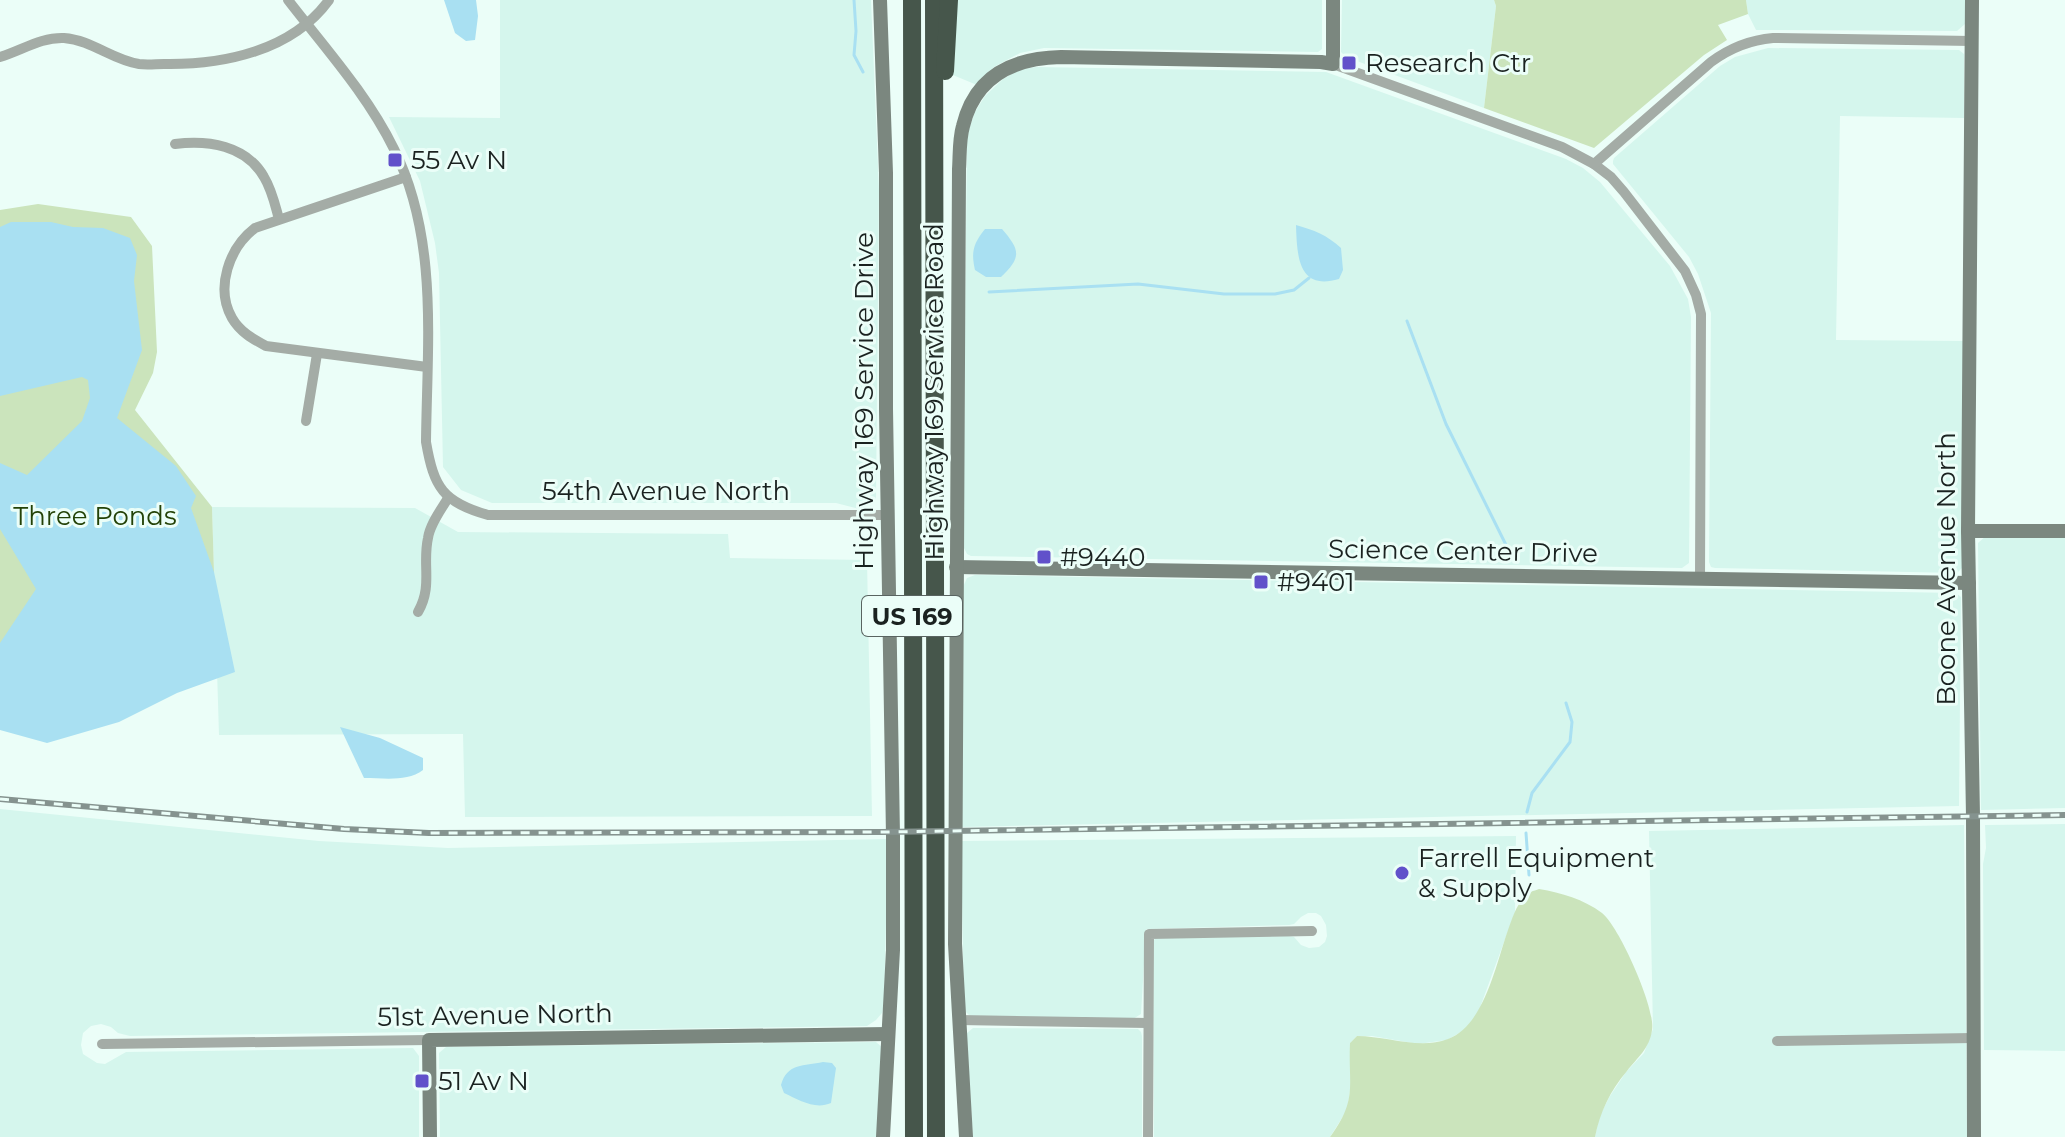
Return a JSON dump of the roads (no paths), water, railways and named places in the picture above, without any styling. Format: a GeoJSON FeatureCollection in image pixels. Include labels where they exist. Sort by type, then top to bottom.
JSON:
{"type":"FeatureCollection","features":[{"type":"Feature","properties":{"kind":"highway"},"geometry":{"type":"LineString","coordinates":[[902,0],[912,141]]}},
{"type":"Feature","properties":{"kind":"highway","name":"US 169"},"geometry":{"type":"LineString","coordinates":[[912,0],[914,1137]]}},
{"type":"Feature","properties":{"kind":"highway","name":"US 169"},"geometry":{"type":"LineString","coordinates":[[934,0],[937,1131]]}},
{"type":"Feature","properties":{"kind":"highway"},"geometry":{"type":"LineString","coordinates":[[934,177],[941,125],[949,0]]}},
{"type":"Feature","properties":{"kind":"highway"},"geometry":{"type":"LineString","coordinates":[[906,1137],[914,1090]]}},
{"type":"Feature","properties":{"kind":"street"},"geometry":{"type":"LineString","coordinates":[[288,0],[366,101],[406,177],[419,220],[427,285],[426,442],[430,466],[448,498],[426,543],[426,598],[418,612]]}},
{"type":"Feature","properties":{"kind":"street"},"geometry":{"type":"LineString","coordinates":[[0,57],[38,41],[61,38],[85,41],[138,64],[212,63],[250,54],[287,37],[329,0]]}},
{"type":"Feature","properties":{"kind":"street","name":"Highway 169 Service Drive"},"geometry":{"type":"LineString","coordinates":[[880,0],[886,173],[893,908],[883,1137]]}},
{"type":"Feature","properties":{"kind":"street"},"geometry":{"type":"LineString","coordinates":[[1333,0],[1333,64],[1562,147],[1594,164],[1624,192],[1685,271],[1701,314],[1700,579]]}},
{"type":"Feature","properties":{"kind":"street","name":"Boone Avenue North"},"geometry":{"type":"LineString","coordinates":[[1972,0],[1968,531],[1974,1137]]}},
{"type":"Feature","properties":{"kind":"street"},"geometry":{"type":"LineString","coordinates":[[1594,164],[1711,62],[1743,44],[1773,38],[1972,41]]}},
{"type":"Feature","properties":{"kind":"street","name":"Highway 169 Service Road"},"geometry":{"type":"LineString","coordinates":[[966,1137],[955,918],[956,567],[959,185],[961,134],[970,106],[982,88],[1005,67],[1025,60],[1061,57],[1333,64]]}},
{"type":"Feature","properties":{"kind":"street"},"geometry":{"type":"LineString","coordinates":[[175,144],[210,142],[243,155],[264,175],[279,219]]}},
{"type":"Feature","properties":{"kind":"street"},"geometry":{"type":"LineString","coordinates":[[406,177],[255,228],[237,246],[230,261],[227,273],[228,307],[240,329],[266,346],[427,367]]}},
{"type":"Feature","properties":{"kind":"street"},"geometry":{"type":"LineString","coordinates":[[306,421],[317,354]]}},
{"type":"Feature","properties":{"kind":"street","name":"54th Avenue North"},"geometry":{"type":"LineString","coordinates":[[448,498],[466,509],[488,515],[888,515]]}},
{"type":"Feature","properties":{"kind":"street"},"geometry":{"type":"LineString","coordinates":[[1968,531],[2065,531]]}},
{"type":"Feature","properties":{"kind":"street","name":"Science Center Drive"},"geometry":{"type":"LineString","coordinates":[[956,567],[1969,583]]}},
{"type":"Feature","properties":{"kind":"street"},"geometry":{"type":"LineString","coordinates":[[1148,1137],[1149,934],[1312,931]]}},
{"type":"Feature","properties":{"kind":"street"},"geometry":{"type":"LineString","coordinates":[[959,1020],[1148,1023]]}},
{"type":"Feature","properties":{"kind":"street","name":"51st Avenue North"},"geometry":{"type":"LineString","coordinates":[[102,1044],[888,1034]]}},
{"type":"Feature","properties":{"kind":"street"},"geometry":{"type":"LineString","coordinates":[[1777,1041],[1973,1038]]}},
{"type":"Feature","properties":{"kind":"street"},"geometry":{"type":"LineString","coordinates":[[429,1040],[430,1137]]}},
{"type":"Feature","properties":{"kind":"water"},"geometry":{"type":"Polygon","coordinates":[[[444,0],[476,0],[475,40],[466,41],[455,33],[444,0]]]}},
{"type":"Feature","properties":{"kind":"water","name":"Three Ponds"},"geometry":{"type":"Polygon","coordinates":[[[11,222],[51,222],[73,227],[103,228],[130,238],[137,255],[134,281],[142,350],[117,418],[176,466],[196,496],[191,508],[214,572],[235,672],[177,693],[119,722],[47,743],[0,730],[0,643],[36,589],[0,529],[0,463],[27,475],[82,421],[90,398],[88,380],[82,377],[0,396],[0,227],[11,222]]]}},
{"type":"Feature","properties":{"kind":"water"},"geometry":{"type":"Polygon","coordinates":[[[1296,225],[1320,234],[1341,248],[1343,270],[1339,279],[1315,280],[1302,268],[1296,225]]]}},
{"type":"Feature","properties":{"kind":"water"},"geometry":{"type":"Polygon","coordinates":[[[985,229],[1002,229],[1015,248],[1013,264],[1001,277],[986,277],[975,270],[974,248],[985,229]]]}},
{"type":"Feature","properties":{"kind":"water"},"geometry":{"type":"Polygon","coordinates":[[[340,727],[380,738],[423,758],[423,770],[403,778],[364,778],[340,727]]]}},
{"type":"Feature","properties":{"kind":"water"},"geometry":{"type":"Polygon","coordinates":[[[832,1063],[836,1068],[831,1103],[813,1105],[784,1093],[781,1085],[792,1069],[832,1063]]]}},
{"type":"Feature","properties":{"kind":"waterway"},"geometry":{"type":"LineString","coordinates":[[854,0],[854,55],[863,72]]}},
{"type":"Feature","properties":{"kind":"waterway"},"geometry":{"type":"LineString","coordinates":[[989,292],[1138,284],[1224,294],[1275,294],[1294,290],[1309,278]]}},
{"type":"Feature","properties":{"kind":"waterway"},"geometry":{"type":"LineString","coordinates":[[1407,321],[1446,424],[1511,555]]}},
{"type":"Feature","properties":{"kind":"waterway"},"geometry":{"type":"LineString","coordinates":[[1527,812],[1532,793],[1570,742],[1572,722],[1566,703]]}},
{"type":"Feature","properties":{"kind":"waterway"},"geometry":{"type":"LineString","coordinates":[[1526,833],[1529,875]]}},
{"type":"Feature","properties":{"kind":"railway"},"geometry":{"type":"LineString","coordinates":[[0,799],[344,829],[429,833],[882,832],[2065,815]]}},
{"type":"Feature","properties":{"kind":"place","name":"Research Ctr"},"geometry":{"type":"Point","coordinates":[1349,63]}},
{"type":"Feature","properties":{"kind":"place","name":"55 Av N"},"geometry":{"type":"Point","coordinates":[395,160]}},
{"type":"Feature","properties":{"kind":"place","name":"#9440"},"geometry":{"type":"Point","coordinates":[1044,557]}},
{"type":"Feature","properties":{"kind":"place","name":"#9401"},"geometry":{"type":"Point","coordinates":[1261,582]}},
{"type":"Feature","properties":{"kind":"place","name":"Farrell Equipment & Supply"},"geometry":{"type":"Point","coordinates":[1402,873]}},
{"type":"Feature","properties":{"kind":"place","name":"51 Av N"},"geometry":{"type":"Point","coordinates":[422,1081]}}]}
